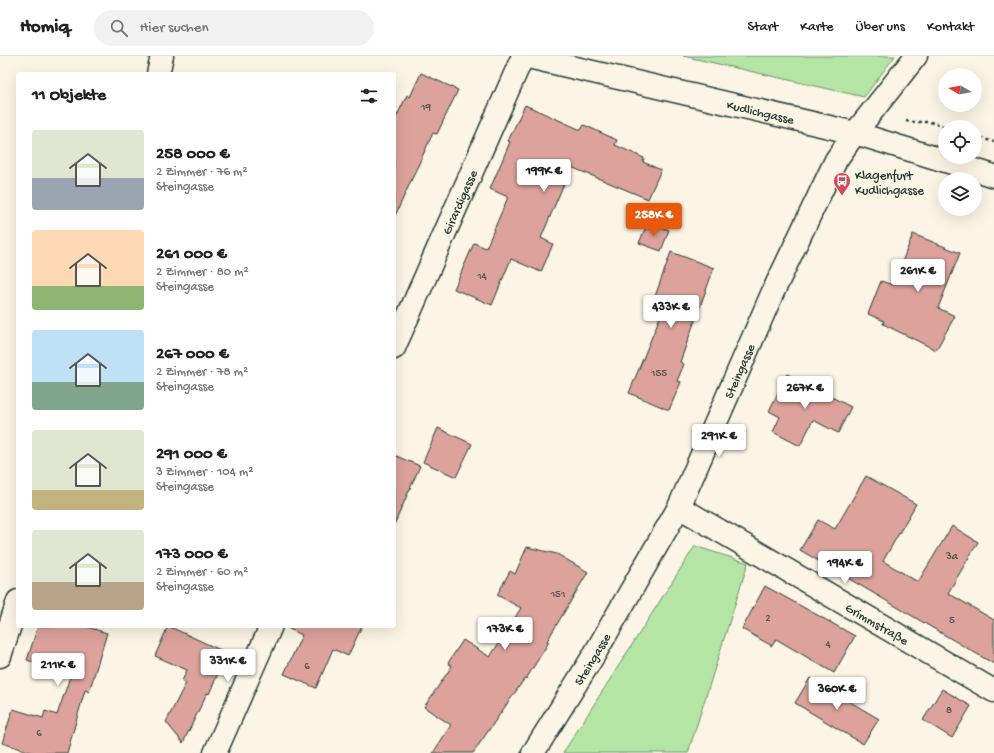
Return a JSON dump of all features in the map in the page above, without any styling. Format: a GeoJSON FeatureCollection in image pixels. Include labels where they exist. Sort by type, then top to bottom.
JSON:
{"type":"FeatureCollection","features":[{"type":"Feature","properties":{"kind":"street"},"geometry":{"type":"LineString","coordinates":[[158,72],[162,56]]}},
{"type":"Feature","properties":{"kind":"street","name":"Kudlichgasse"},"geometry":{"type":"LineString","coordinates":[[524,56],[855,133],[994,176]]}},
{"type":"Feature","properties":{"kind":"street","name":"Girardigasse"},"geometry":{"type":"LineString","coordinates":[[396,344],[524,56]]}},
{"type":"Feature","properties":{"kind":"street","name":"Steingasse"},"geometry":{"type":"LineString","coordinates":[[533,753],[594,655],[679,507],[791,252],[836,160],[855,133],[916,56]]}},
{"type":"Feature","properties":{"kind":"street","name":"Grimmstraße"},"geometry":{"type":"LineString","coordinates":[[679,507],[994,691]]}},
{"type":"Feature","properties":{"kind":"street"},"geometry":{"type":"LineString","coordinates":[[0,656],[16,606]]}},
{"type":"Feature","properties":{"kind":"street"},"geometry":{"type":"LineString","coordinates":[[215,753],[270,628]]}},
{"type":"Feature","properties":{"kind":"path"},"geometry":{"type":"LineString","coordinates":[[872,111],[912,122],[930,122],[938,124]]}},
{"type":"Feature","properties":{"kind":"path"},"geometry":{"type":"LineString","coordinates":[[982,138],[994,142]]}},
{"type":"Feature","properties":{"kind":"green space"},"geometry":{"type":"Polygon","coordinates":[[[683,56],[895,56],[864,97],[683,56]]]}},
{"type":"Feature","properties":{"kind":"green space"},"geometry":{"type":"Polygon","coordinates":[[[695,546],[748,563],[688,753],[563,753],[695,546]]]}},
{"type":"Feature","properties":{"kind":"building"},"geometry":{"type":"Polygon","coordinates":[[[421,73],[458,90],[437,134],[433,133],[396,214],[396,118],[407,95],[410,97],[421,73]]]}},
{"type":"Feature","properties":{"kind":"building"},"geometry":{"type":"Polygon","coordinates":[[[525,105],[581,130],[584,125],[617,140],[615,145],[644,158],[643,162],[661,170],[648,199],[571,167],[541,238],[553,244],[541,272],[511,259],[492,305],[454,289],[474,243],[486,248],[508,197],[490,189],[510,142],[508,141],[525,105]]]}},
{"type":"Feature","properties":{"kind":"building"},"geometry":{"type":"Polygon","coordinates":[[[648,222],[669,230],[661,251],[639,243],[648,222]]]}},
{"type":"Feature","properties":{"kind":"building"},"geometry":{"type":"Polygon","coordinates":[[[913,234],[960,253],[938,308],[955,316],[936,350],[883,324],[884,321],[868,314],[881,281],[893,285],[913,234]]]}},
{"type":"Feature","properties":{"kind":"building"},"geometry":{"type":"Polygon","coordinates":[[[671,252],[714,268],[680,362],[684,364],[677,381],[681,382],[669,410],[629,393],[660,317],[649,313],[671,252]]]}},
{"type":"Feature","properties":{"kind":"building"},"geometry":{"type":"Polygon","coordinates":[[[787,374],[851,407],[838,433],[813,420],[800,446],[773,432],[780,417],[769,411],[787,374]]]}},
{"type":"Feature","properties":{"kind":"building"},"geometry":{"type":"Polygon","coordinates":[[[438,428],[472,444],[456,477],[423,462],[438,428]]]}},
{"type":"Feature","properties":{"kind":"building"},"geometry":{"type":"Polygon","coordinates":[[[396,456],[420,466],[396,520],[396,456]]]}},
{"type":"Feature","properties":{"kind":"building"},"geometry":{"type":"Polygon","coordinates":[[[866,476],[916,504],[883,561],[918,582],[952,526],[978,542],[948,593],[994,620],[994,664],[800,550],[818,520],[835,529],[866,476]]]}},
{"type":"Feature","properties":{"kind":"building"},"geometry":{"type":"Polygon","coordinates":[[[527,547],[557,554],[588,572],[547,641],[549,642],[526,679],[525,678],[473,753],[433,753],[451,725],[424,707],[452,666],[448,663],[463,640],[490,657],[521,608],[497,595],[510,571],[515,574],[527,547]]]}},
{"type":"Feature","properties":{"kind":"building"},"geometry":{"type":"Polygon","coordinates":[[[765,586],[855,636],[834,673],[776,639],[772,646],[742,629],[765,586]]]}},
{"type":"Feature","properties":{"kind":"building"},"geometry":{"type":"Polygon","coordinates":[[[37,628],[91,628],[107,633],[89,692],[85,690],[67,753],[34,753],[2,743],[13,709],[43,718],[45,711],[57,715],[71,674],[27,660],[37,628]]]}},
{"type":"Feature","properties":{"kind":"building"},"geometry":{"type":"Polygon","coordinates":[[[167,628],[172,628],[227,653],[209,694],[207,693],[183,743],[166,722],[186,683],[182,681],[187,670],[155,656],[167,628]]]}},
{"type":"Feature","properties":{"kind":"building"},"geometry":{"type":"Polygon","coordinates":[[[287,628],[361,628],[348,656],[333,649],[316,688],[284,674],[302,635],[287,628]]]}},
{"type":"Feature","properties":{"kind":"building"},"geometry":{"type":"Polygon","coordinates":[[[810,678],[879,719],[863,744],[795,703],[810,678]]]}},
{"type":"Feature","properties":{"kind":"building"},"geometry":{"type":"Polygon","coordinates":[[[942,689],[971,706],[952,738],[923,720],[942,689]]]}},
{"type":"Feature","properties":{"kind":"place","name":"Klagenfurt Kudlichgasse"},"geometry":{"type":"Point","coordinates":[842,196]}}]}
